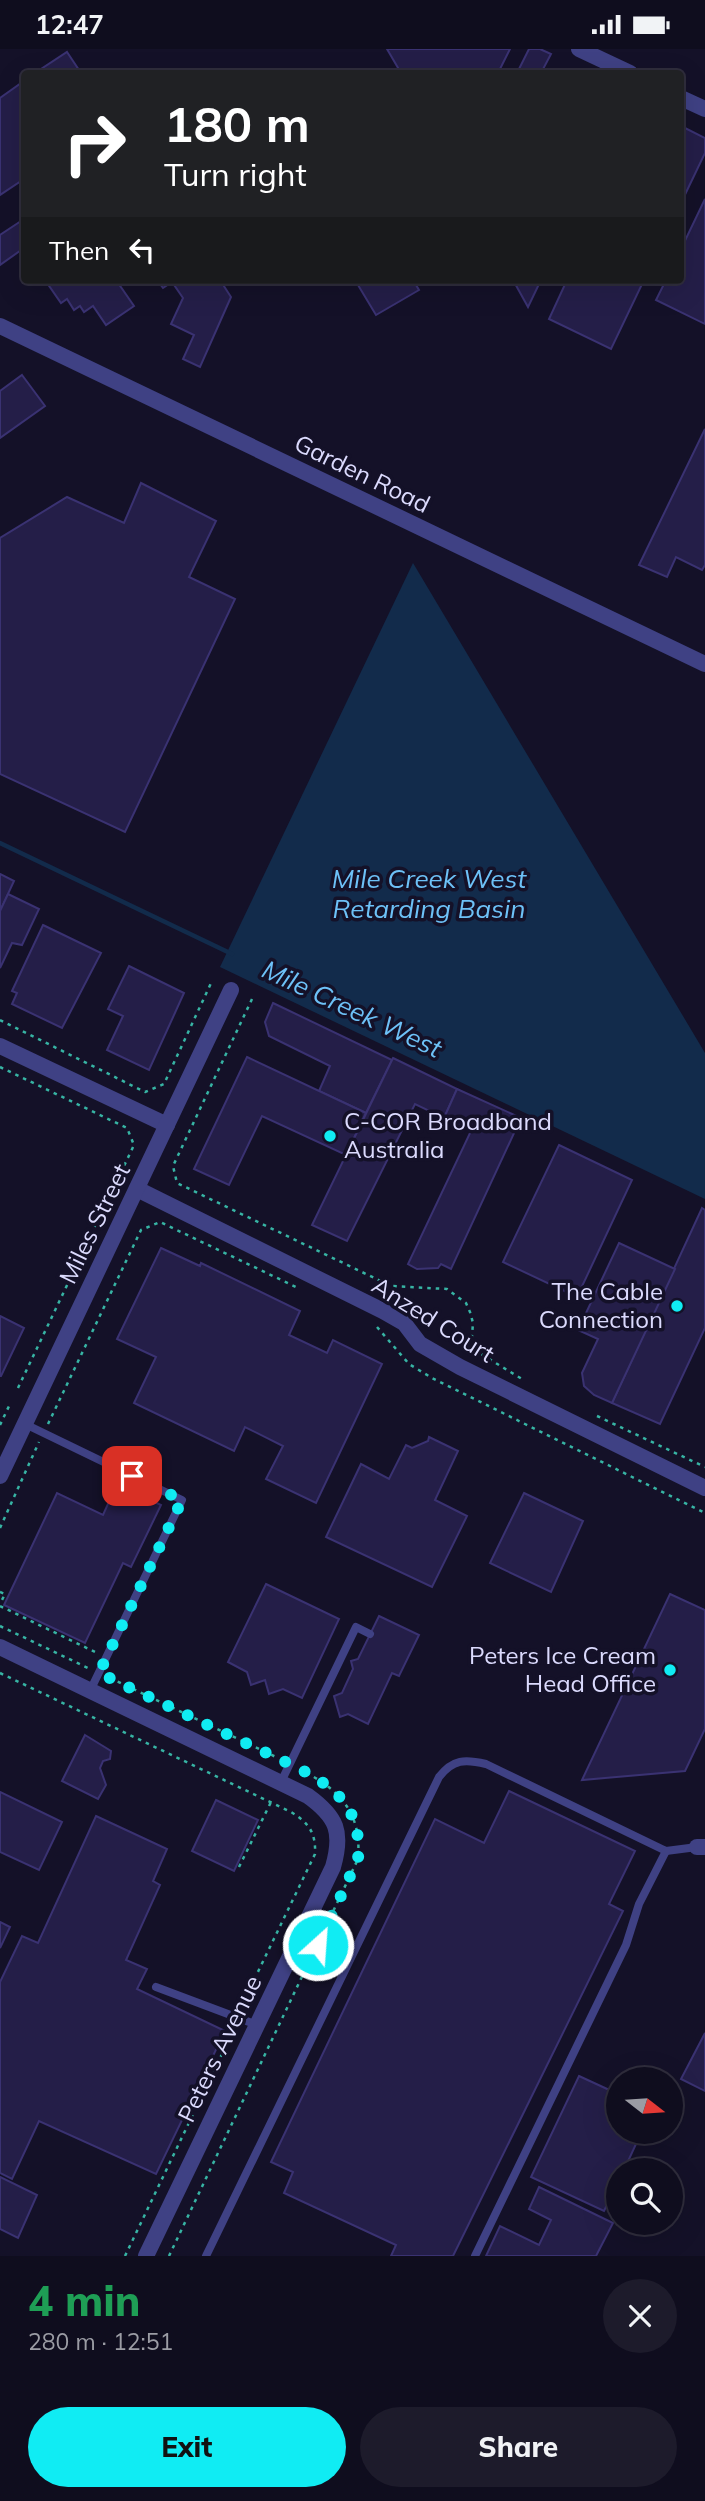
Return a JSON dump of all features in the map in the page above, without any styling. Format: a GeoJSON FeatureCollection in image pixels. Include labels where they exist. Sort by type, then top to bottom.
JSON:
{"type":"FeatureCollection","features":[{"type":"Feature","properties":{"kind":"street"},"geometry":{"type":"LineString","coordinates":[[579,49],[624,70]]}},
{"type":"Feature","properties":{"kind":"street"},"geometry":{"type":"LineString","coordinates":[[684,99],[705,109]]}},
{"type":"Feature","properties":{"kind":"street","name":"Garden Road"},"geometry":{"type":"LineString","coordinates":[[0,325],[705,664]]}},
{"type":"Feature","properties":{"kind":"street","name":"Miles Street"},"geometry":{"type":"LineString","coordinates":[[0,1476],[231,990]]}},
{"type":"Feature","properties":{"kind":"street"},"geometry":{"type":"LineString","coordinates":[[0,1046],[167,1125]]}},
{"type":"Feature","properties":{"kind":"street","name":"Anzed Court"},"geometry":{"type":"LineString","coordinates":[[137,1189],[383,1311],[404,1323],[420,1345],[460,1367],[705,1488]]}},
{"type":"Feature","properties":{"kind":"street","name":"Peters Avenue"},"geometry":{"type":"LineString","coordinates":[[0,1647],[309,1796],[324,1808],[336,1826],[338,1846],[333,1867],[146,2256]]}},
{"type":"Feature","properties":{"kind":"lane"},"geometry":{"type":"LineString","coordinates":[[25,1424],[182,1500],[90,1691]]}},
{"type":"Feature","properties":{"kind":"lane"},"geometry":{"type":"LineString","coordinates":[[281,1782],[356,1627],[370,1634]]}},
{"type":"Feature","properties":{"kind":"lane"},"geometry":{"type":"LineString","coordinates":[[206,2256],[439,1777],[448,1765],[466,1759],[486,1764],[666,1851],[701,1847]]}},
{"type":"Feature","properties":{"kind":"lane"},"geometry":{"type":"LineString","coordinates":[[475,2256],[626,1945],[639,1904],[666,1851]]}},
{"type":"Feature","properties":{"kind":"lane"},"geometry":{"type":"LineString","coordinates":[[156,1987],[257,2025]]}},
{"type":"Feature","properties":{"kind":"path"},"geometry":{"type":"LineString","coordinates":[[0,1020],[145,1091],[164,1084],[212,981]]}},
{"type":"Feature","properties":{"kind":"path"},"geometry":{"type":"LineString","coordinates":[[252,999],[173,1165],[177,1183],[391,1286],[447,1289],[466,1303],[470,1312],[473,1323],[471,1348],[522,1378]]}},
{"type":"Feature","properties":{"kind":"path"},"geometry":{"type":"LineString","coordinates":[[0,1067],[127,1128],[134,1145],[17,1390]]}},
{"type":"Feature","properties":{"kind":"path"},"geometry":{"type":"LineString","coordinates":[[0,1528],[141,1230],[160,1223],[304,1291]]}},
{"type":"Feature","properties":{"kind":"path"},"geometry":{"type":"LineString","coordinates":[[376,1325],[408,1364],[432,1378],[705,1513]]}},
{"type":"Feature","properties":{"kind":"path"},"geometry":{"type":"LineString","coordinates":[[0,1425],[10,1404]]}},
{"type":"Feature","properties":{"kind":"path"},"geometry":{"type":"LineString","coordinates":[[593,1413],[705,1467]]}},
{"type":"Feature","properties":{"kind":"path"},"geometry":{"type":"LineString","coordinates":[[0,1592],[5,1594],[0,1605],[95,1652]]}},
{"type":"Feature","properties":{"kind":"path"},"geometry":{"type":"LineString","coordinates":[[0,1626],[322,1781],[335,1791],[350,1809],[356,1826],[358,1859],[169,2256]]}},
{"type":"Feature","properties":{"kind":"path"},"geometry":{"type":"LineString","coordinates":[[0,1673],[271,1802],[304,1820],[313,1831],[316,1842],[315,1854],[254,1980],[240,2017],[125,2256]]}},
{"type":"Feature","properties":{"kind":"path"},"geometry":{"type":"LineString","coordinates":[[240,1867],[271,1802]]}},
{"type":"Feature","properties":{"kind":"water","name":"Mile Creek West Retarding Basin"},"geometry":{"type":"Polygon","coordinates":[[[413,563],[705,1053],[705,1199],[220,967],[413,563]]]}},
{"type":"Feature","properties":{"kind":"building"},"geometry":{"type":"Polygon","coordinates":[[[387,49],[510,49],[500,70],[399,70],[387,49]]]}},
{"type":"Feature","properties":{"kind":"building"},"geometry":{"type":"Polygon","coordinates":[[[529,49],[540,49],[551,54],[543,70],[518,70],[529,49]]]}},
{"type":"Feature","properties":{"kind":"building"},"geometry":{"type":"Polygon","coordinates":[[[67,52],[79,70],[40,70],[67,52]]]}},
{"type":"Feature","properties":{"kind":"building"},"geometry":{"type":"Polygon","coordinates":[[[21,83],[21,181],[0,195],[0,98],[21,83]]]}},
{"type":"Feature","properties":{"kind":"building"},"geometry":{"type":"Polygon","coordinates":[[[684,128],[705,138],[705,153],[684,197],[684,128]]]}},
{"type":"Feature","properties":{"kind":"building"},"geometry":{"type":"Polygon","coordinates":[[[705,199],[705,324],[656,300],[664,284],[684,284],[684,243],[705,199]]]}},
{"type":"Feature","properties":{"kind":"building"},"geometry":{"type":"Polygon","coordinates":[[[21,221],[21,250],[0,265],[0,235],[21,221]]]}},
{"type":"Feature","properties":{"kind":"building"},"geometry":{"type":"Polygon","coordinates":[[[48,284],[119,284],[134,306],[106,325],[93,306],[84,312],[80,306],[74,310],[67,299],[61,303],[48,284]]]}},
{"type":"Feature","properties":{"kind":"building"},"geometry":{"type":"Polygon","coordinates":[[[173,284],[223,284],[231,297],[200,367],[183,359],[194,335],[171,324],[183,298],[173,284]]]}},
{"type":"Feature","properties":{"kind":"building"},"geometry":{"type":"Polygon","coordinates":[[[357,284],[415,284],[419,290],[376,315],[357,284]]]}},
{"type":"Feature","properties":{"kind":"building"},"geometry":{"type":"Polygon","coordinates":[[[515,284],[539,284],[528,307],[515,284]]]}},
{"type":"Feature","properties":{"kind":"building"},"geometry":{"type":"Polygon","coordinates":[[[565,284],[642,284],[611,349],[549,319],[565,284]]]}},
{"type":"Feature","properties":{"kind":"building"},"geometry":{"type":"Polygon","coordinates":[[[22,375],[45,406],[0,438],[0,391],[22,375]]]}},
{"type":"Feature","properties":{"kind":"building"},"geometry":{"type":"Polygon","coordinates":[[[705,429],[705,565],[702,570],[676,557],[667,577],[639,565],[705,429]]]}},
{"type":"Feature","properties":{"kind":"building"},"geometry":{"type":"Polygon","coordinates":[[[141,483],[216,521],[189,577],[235,599],[125,832],[0,774],[0,538],[67,497],[124,523],[141,483]]]}},
{"type":"Feature","properties":{"kind":"building"},"geometry":{"type":"Polygon","coordinates":[[[0,874],[14,881],[0,911],[0,874]]]}},
{"type":"Feature","properties":{"kind":"building"},"geometry":{"type":"Polygon","coordinates":[[[8,894],[39,909],[22,945],[12,943],[0,968],[0,911],[8,894]]]}},
{"type":"Feature","properties":{"kind":"building"},"geometry":{"type":"Polygon","coordinates":[[[43,925],[101,953],[62,1028],[12,1004],[17,993],[12,991],[43,925]]]}},
{"type":"Feature","properties":{"kind":"building"},"geometry":{"type":"Polygon","coordinates":[[[129,966],[184,993],[149,1070],[107,1050],[123,1016],[108,1009],[129,966]]]}},
{"type":"Feature","properties":{"kind":"building"},"geometry":{"type":"Polygon","coordinates":[[[273,1003],[392,1060],[366,1113],[319,1091],[330,1066],[269,1036],[265,1022],[273,1003]]]}},
{"type":"Feature","properties":{"kind":"building","name":"C-COR Broadband Australia"},"geometry":{"type":"Polygon","coordinates":[[[247,1057],[366,1113],[346,1155],[262,1116],[229,1185],[194,1169],[247,1057]]]}},
{"type":"Feature","properties":{"kind":"building"},"geometry":{"type":"Polygon","coordinates":[[[393,1058],[457,1089],[444,1118],[415,1104],[347,1241],[312,1225],[393,1058]]]}},
{"type":"Feature","properties":{"kind":"building"},"geometry":{"type":"Polygon","coordinates":[[[457,1089],[521,1118],[451,1269],[441,1264],[438,1268],[417,1269],[408,1264],[471,1131],[444,1118],[457,1089]]]}},
{"type":"Feature","properties":{"kind":"building"},"geometry":{"type":"Polygon","coordinates":[[[559,1145],[632,1180],[577,1297],[503,1262],[559,1145]]]}},
{"type":"Feature","properties":{"kind":"building"},"geometry":{"type":"Polygon","coordinates":[[[702,1208],[705,1210],[705,1328],[660,1424],[612,1403],[702,1208]]]}},
{"type":"Feature","properties":{"kind":"building"},"geometry":{"type":"Polygon","coordinates":[[[619,1243],[675,1269],[612,1403],[594,1395],[584,1386],[582,1373],[598,1339],[578,1330],[619,1243]]]}},
{"type":"Feature","properties":{"kind":"building"},"geometry":{"type":"Polygon","coordinates":[[[161,1248],[200,1266],[201,1263],[300,1311],[289,1335],[327,1353],[333,1340],[382,1364],[316,1503],[266,1479],[283,1446],[245,1427],[234,1451],[134,1403],[156,1357],[117,1339],[161,1248]]]}},
{"type":"Feature","properties":{"kind":"building"},"geometry":{"type":"Polygon","coordinates":[[[0,1316],[24,1328],[1,1376],[0,1376],[0,1316]]]}},
{"type":"Feature","properties":{"kind":"building"},"geometry":{"type":"Polygon","coordinates":[[[429,1437],[458,1451],[435,1500],[467,1516],[432,1587],[326,1537],[361,1464],[389,1479],[406,1445],[412,1448],[428,1441],[429,1437]]]}},
{"type":"Feature","properties":{"kind":"building"},"geometry":{"type":"Polygon","coordinates":[[[117,1484],[161,1505],[131,1567],[123,1563],[85,1643],[4,1605],[57,1493],[103,1515],[117,1484]]]}},
{"type":"Feature","properties":{"kind":"building"},"geometry":{"type":"Polygon","coordinates":[[[524,1493],[583,1521],[551,1592],[490,1563],[524,1493]]]}},
{"type":"Feature","properties":{"kind":"building"},"geometry":{"type":"Polygon","coordinates":[[[266,1584],[339,1619],[302,1698],[283,1689],[269,1694],[265,1680],[251,1685],[247,1672],[228,1662],[266,1584]]]}},
{"type":"Feature","properties":{"kind":"building","name":"Peters Ice Cream Head Office"},"geometry":{"type":"Polygon","coordinates":[[[670,1594],[705,1610],[705,1729],[685,1771],[582,1780],[670,1594]]]}},
{"type":"Feature","properties":{"kind":"building"},"geometry":{"type":"Polygon","coordinates":[[[379,1616],[419,1635],[399,1676],[392,1673],[368,1724],[348,1714],[340,1717],[334,1696],[342,1693],[353,1669],[351,1661],[358,1659],[379,1616]]]}},
{"type":"Feature","properties":{"kind":"building"},"geometry":{"type":"Polygon","coordinates":[[[85,1735],[111,1751],[110,1759],[103,1761],[100,1768],[106,1785],[98,1799],[62,1781],[85,1735]]]}},
{"type":"Feature","properties":{"kind":"building"},"geometry":{"type":"Polygon","coordinates":[[[509,1791],[635,1851],[609,1904],[623,1911],[453,2256],[391,2256],[396,2245],[284,2193],[293,2172],[271,2162],[435,1819],[484,1843],[509,1791]]]}},
{"type":"Feature","properties":{"kind":"building"},"geometry":{"type":"Polygon","coordinates":[[[0,1792],[62,1822],[39,1870],[0,1852],[0,1792]]]}},
{"type":"Feature","properties":{"kind":"building"},"geometry":{"type":"Polygon","coordinates":[[[216,1800],[258,1820],[234,1871],[192,1851],[216,1800]]]}},
{"type":"Feature","properties":{"kind":"building"},"geometry":{"type":"Polygon","coordinates":[[[96,1816],[167,1849],[153,1881],[160,1885],[126,1960],[147,1969],[137,1989],[225,2031],[156,2174],[39,2121],[12,2179],[0,2173],[0,1982],[22,1936],[38,1943],[96,1816]]]}},
{"type":"Feature","properties":{"kind":"building"},"geometry":{"type":"Polygon","coordinates":[[[0,1922],[10,1927],[0,1948],[0,1922]]]}},
{"type":"Feature","properties":{"kind":"building"},"geometry":{"type":"Polygon","coordinates":[[[705,2033],[705,2091],[683,2080],[705,2033]]]}},
{"type":"Feature","properties":{"kind":"building"},"geometry":{"type":"Polygon","coordinates":[[[579,2076],[606,2088],[606,2144],[636,2144],[630,2158],[606,2158],[604,2211],[531,2177],[579,2076]]]}},
{"type":"Feature","properties":{"kind":"building"},"geometry":{"type":"Polygon","coordinates":[[[0,2177],[37,2195],[18,2238],[0,2229],[0,2177]]]}},
{"type":"Feature","properties":{"kind":"building"},"geometry":{"type":"Polygon","coordinates":[[[539,2187],[606,2220],[607,2235],[596,2256],[486,2256],[500,2226],[539,2245],[551,2220],[529,2209],[539,2187]]]}},
{"type":"Feature","properties":{"kind":"waterway","name":"Mile Creek West"},"geometry":{"type":"LineString","coordinates":[[0,843],[232,954]]}},
{"type":"Feature","properties":{"kind":"place","name":"C-COR Broadband Australia"},"geometry":{"type":"Point","coordinates":[330,1136]}},
{"type":"Feature","properties":{"kind":"place","name":"The Cable Connection"},"geometry":{"type":"Point","coordinates":[677,1306]}},
{"type":"Feature","properties":{"kind":"place","name":"Peters Ice Cream Head Office"},"geometry":{"type":"Point","coordinates":[670,1670]}},
{"type":"Feature","properties":{"kind":"route"},"geometry":{"type":"LineString","coordinates":[[132,1476],[182,1500],[99,1673],[322,1781],[335,1791],[350,1809],[359,1844],[358,1859],[318,1945]]}}]}
